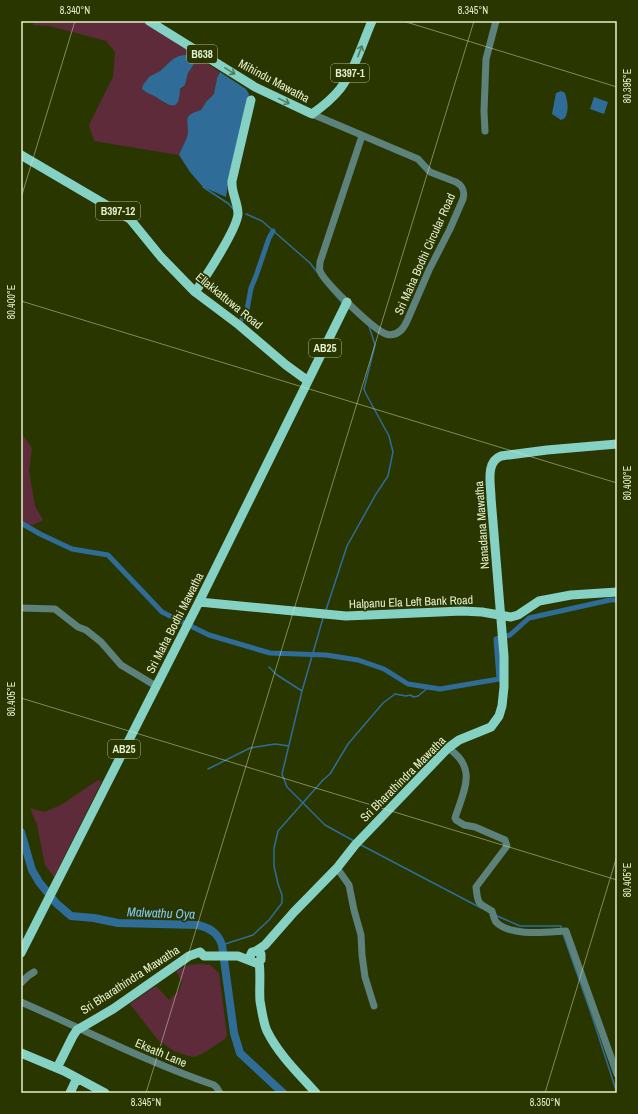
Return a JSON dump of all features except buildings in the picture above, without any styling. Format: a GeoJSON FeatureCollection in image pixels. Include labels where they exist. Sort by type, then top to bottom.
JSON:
{"type":"FeatureCollection","features":[{"type":"Feature","properties":{"kind":"main road","name":"Mihindu Mawatha"},"geometry":{"type":"LineString","coordinates":[[149,21],[256,87],[312,114],[333,97],[344,84],[372,21]]}},
{"type":"Feature","properties":{"kind":"main road"},"geometry":{"type":"LineString","coordinates":[[195,292],[233,228],[238,211],[232,193],[232,181],[251,100]]}},
{"type":"Feature","properties":{"kind":"main road","name":"Ellakkattuwa Road"},"geometry":{"type":"LineString","coordinates":[[21,155],[130,219],[161,257],[195,292],[239,325],[308,382]]}},
{"type":"Feature","properties":{"kind":"main road","name":"Sri Maha Bodhi Mawatha"},"geometry":{"type":"LineString","coordinates":[[21,953],[200,602],[347,302]]}},
{"type":"Feature","properties":{"kind":"main road","name":"Nanadana Mawatha"},"geometry":{"type":"LineString","coordinates":[[501,620],[491,498],[490,471],[493,463],[498,458],[515,454],[617,444]]}},
{"type":"Feature","properties":{"kind":"main road","name":"Halpanu Ela Left Bank Road"},"geometry":{"type":"LineString","coordinates":[[200,602],[330,615],[364,616],[462,611],[482,612],[501,620],[515,617],[533,604],[547,599],[571,595],[617,592]]}},
{"type":"Feature","properties":{"kind":"main road","name":"Sri Bharathindra Mawatha"},"geometry":{"type":"LineString","coordinates":[[57,1068],[73,1036],[80,1028],[128,999],[184,959],[200,952],[204,956],[255,957],[294,912],[337,868],[358,842],[448,748],[459,740],[491,727],[499,716],[502,706],[504,687],[501,620]]}},
{"type":"Feature","properties":{"kind":"main road"},"geometry":{"type":"LineString","coordinates":[[255,957],[261,975],[259,983],[266,1030],[288,1062],[316,1093]]}},
{"type":"Feature","properties":{"kind":"main road"},"geometry":{"type":"LineString","coordinates":[[21,1053],[57,1068],[104,1093]]}},
{"type":"Feature","properties":{"kind":"main road"},"geometry":{"type":"LineString","coordinates":[[70,1093],[77,1078]]}},
{"type":"Feature","properties":{"kind":"street"},"geometry":{"type":"LineString","coordinates":[[485,130],[484,111],[486,59],[496,21]]}},
{"type":"Feature","properties":{"kind":"street","name":"B638"},"geometry":{"type":"LineString","coordinates":[[312,114],[365,137]]}},
{"type":"Feature","properties":{"kind":"street","name":"Sri Maha Bodhi Circular Road"},"geometry":{"type":"LineString","coordinates":[[365,137],[418,159],[430,172],[460,184],[464,189],[464,195],[450,229],[429,270],[404,328],[400,332],[392,334],[382,332],[347,302],[325,279],[319,266],[365,137]]}},
{"type":"Feature","properties":{"kind":"street"},"geometry":{"type":"LineString","coordinates":[[21,608],[55,609],[78,627],[86,630],[101,642],[122,665],[156,686]]}},
{"type":"Feature","properties":{"kind":"street"},"geometry":{"type":"LineString","coordinates":[[448,748],[461,759],[466,768],[467,782],[455,818],[456,820],[464,825],[506,840],[507,846],[476,886],[478,901],[480,904],[492,911],[495,921],[511,930],[530,932],[566,931],[617,1074]]}},
{"type":"Feature","properties":{"kind":"street"},"geometry":{"type":"LineString","coordinates":[[337,868],[350,885],[354,910],[361,935],[365,977],[374,1006]]}},
{"type":"Feature","properties":{"kind":"street"},"geometry":{"type":"LineString","coordinates":[[21,983],[34,972]]}},
{"type":"Feature","properties":{"kind":"street","name":"Eksath Lane"},"geometry":{"type":"LineString","coordinates":[[21,1002],[178,1073],[214,1085],[220,1093]]}},
{"type":"Feature","properties":{"kind":"shaded area"},"geometry":{"type":"Polygon","coordinates":[[[35,21],[143,21],[220,72],[217,78],[214,94],[201,110],[194,112],[188,117],[187,137],[179,155],[94,141],[89,125],[113,77],[115,52],[106,41],[50,26],[33,25],[35,21]],[[173,59],[160,71],[149,78],[144,91],[155,96],[166,104],[185,85],[188,73],[196,61],[173,59]]]}},
{"type":"Feature","properties":{"kind":"shaded area"},"geometry":{"type":"Polygon","coordinates":[[[21,433],[32,448],[29,471],[35,506],[43,520],[33,525],[25,525],[21,521],[21,433]]]}},
{"type":"Feature","properties":{"kind":"shaded area"},"geometry":{"type":"Polygon","coordinates":[[[98,780],[102,781],[54,877],[45,865],[37,825],[30,808],[44,812],[61,805],[98,780]]]}},
{"type":"Feature","properties":{"kind":"shaded area"},"geometry":{"type":"Polygon","coordinates":[[[189,965],[210,965],[219,973],[227,1035],[225,1039],[195,1057],[174,1051],[158,1040],[130,1004],[156,986],[169,1000],[179,991],[182,982],[176,971],[189,965]]]}},
{"type":"Feature","properties":{"kind":"water"},"geometry":{"type":"Polygon","coordinates":[[[190,54],[197,57],[196,61],[188,73],[185,85],[180,89],[176,104],[170,105],[142,89],[149,77],[160,71],[173,59],[190,54]]]}},
{"type":"Feature","properties":{"kind":"water"},"geometry":{"type":"Polygon","coordinates":[[[220,72],[246,89],[249,94],[248,104],[230,171],[226,197],[203,187],[190,172],[179,155],[187,137],[188,117],[194,112],[201,110],[214,94],[217,78],[220,72]]]}},
{"type":"Feature","properties":{"kind":"water"},"geometry":{"type":"Polygon","coordinates":[[[561,91],[565,93],[568,106],[565,118],[561,120],[552,114],[556,93],[561,91]]]}},
{"type":"Feature","properties":{"kind":"water"},"geometry":{"type":"Polygon","coordinates":[[[594,97],[608,102],[604,114],[590,109],[594,97]]]}},
{"type":"Feature","properties":{"kind":"waterway"},"geometry":{"type":"LineString","coordinates":[[203,187],[229,204],[234,210]]}},
{"type":"Feature","properties":{"kind":"waterway"},"geometry":{"type":"LineString","coordinates":[[246,214],[262,221],[310,263],[317,272]]}},
{"type":"Feature","properties":{"kind":"waterway"},"geometry":{"type":"LineString","coordinates":[[242,319],[246,315],[251,288],[269,238],[273,231]]}},
{"type":"Feature","properties":{"kind":"waterway"},"geometry":{"type":"LineString","coordinates":[[330,289],[342,303]]}},
{"type":"Feature","properties":{"kind":"waterway"},"geometry":{"type":"LineString","coordinates":[[326,610],[347,546],[376,494],[388,476],[393,452],[389,436],[364,389],[375,345],[369,326]]}},
{"type":"Feature","properties":{"kind":"waterway"},"geometry":{"type":"LineString","coordinates":[[21,523],[72,549],[108,555],[162,612],[209,635],[270,653],[326,655],[358,660],[384,669],[408,684],[440,689],[499,679],[496,639],[510,635],[529,618],[610,600],[617,600]]}},
{"type":"Feature","properties":{"kind":"waterway"},"geometry":{"type":"LineString","coordinates":[[323,618],[302,691],[282,774],[287,787],[325,825],[354,841]]}},
{"type":"Feature","properties":{"kind":"waterway"},"geometry":{"type":"LineString","coordinates":[[269,667],[277,675],[302,691]]}},
{"type":"Feature","properties":{"kind":"waterway"},"geometry":{"type":"LineString","coordinates":[[222,945],[253,935],[269,920],[282,903],[282,895],[274,866],[274,848],[278,831],[330,774],[348,744],[383,703],[395,694],[406,696],[410,695],[414,697],[418,696],[429,687]]}},
{"type":"Feature","properties":{"kind":"waterway"},"geometry":{"type":"LineString","coordinates":[[208,769],[250,748],[275,744],[289,746]]}},
{"type":"Feature","properties":{"kind":"waterway","name":"Malwathu Oya"},"geometry":{"type":"LineString","coordinates":[[21,832],[32,870],[39,882],[56,903],[71,916],[94,918],[118,923],[198,925],[210,929],[216,934],[222,945],[234,1033],[240,1053],[283,1093]]}},
{"type":"Feature","properties":{"kind":"waterway"},"geometry":{"type":"LineString","coordinates":[[361,845],[481,908]]}},
{"type":"Feature","properties":{"kind":"waterway"},"geometry":{"type":"LineString","coordinates":[[495,915],[520,926],[561,926],[561,929]]}},
{"type":"Feature","properties":{"kind":"waterway"},"geometry":{"type":"LineString","coordinates":[[563,934],[617,1093]]}}]}
